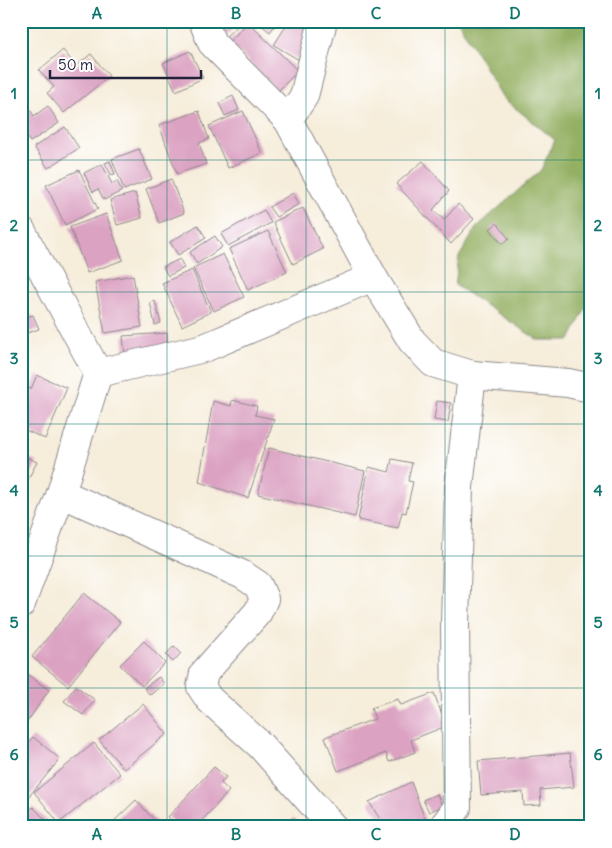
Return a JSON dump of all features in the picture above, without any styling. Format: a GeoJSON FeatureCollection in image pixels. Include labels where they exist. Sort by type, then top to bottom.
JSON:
{"type":"FeatureCollection","features":[{"type":"Feature","properties":{"kind":"street"},"geometry":{"type":"LineString","coordinates":[[203,21],[212,43],[288,120],[373,277],[412,341],[433,363],[472,375],[568,382],[591,388]]}},
{"type":"Feature","properties":{"kind":"street"},"geometry":{"type":"LineString","coordinates":[[288,120],[304,96],[323,21]]}},
{"type":"Feature","properties":{"kind":"street"},"geometry":{"type":"LineString","coordinates":[[21,230],[98,373],[61,493],[21,604]]}},
{"type":"Feature","properties":{"kind":"street"},"geometry":{"type":"LineString","coordinates":[[98,373],[204,348],[373,277]]}},
{"type":"Feature","properties":{"kind":"street"},"geometry":{"type":"LineString","coordinates":[[443,827],[457,808],[455,624],[459,487],[472,375]]}},
{"type":"Feature","properties":{"kind":"street"},"geometry":{"type":"LineString","coordinates":[[61,493],[243,575],[258,585],[264,599],[258,612],[204,673],[201,687],[210,699],[260,745],[333,827]]}},
{"type":"Feature","properties":{"kind":"green space"},"geometry":{"type":"Polygon","coordinates":[[[458,21],[591,21],[591,297],[570,340],[538,340],[455,285],[459,257],[477,227],[541,170],[555,140],[503,98],[458,21]]]}},
{"type":"Feature","properties":{"kind":"building"},"geometry":{"type":"Polygon","coordinates":[[[216,21],[243,21],[225,37],[216,21]]]}},
{"type":"Feature","properties":{"kind":"building"},"geometry":{"type":"Polygon","coordinates":[[[256,21],[278,21],[270,32],[256,21]]]}},
{"type":"Feature","properties":{"kind":"building"},"geometry":{"type":"Polygon","coordinates":[[[289,21],[295,21],[315,34],[299,60],[274,45],[289,21]]]}},
{"type":"Feature","properties":{"kind":"building"},"geometry":{"type":"Polygon","coordinates":[[[248,22],[298,71],[278,91],[229,42],[248,22]]]}},
{"type":"Feature","properties":{"kind":"building"},"geometry":{"type":"Polygon","coordinates":[[[63,50],[76,66],[91,54],[109,76],[64,113],[47,93],[54,87],[39,70],[63,50]]]}},
{"type":"Feature","properties":{"kind":"building"},"geometry":{"type":"Polygon","coordinates":[[[190,51],[203,78],[176,91],[163,63],[190,51]]]}},
{"type":"Feature","properties":{"kind":"building"},"geometry":{"type":"Polygon","coordinates":[[[233,96],[239,110],[225,116],[219,103],[233,96]]]}},
{"type":"Feature","properties":{"kind":"building"},"geometry":{"type":"Polygon","coordinates":[[[24,100],[34,116],[48,106],[59,123],[30,142],[21,128],[21,102],[24,100]]]}},
{"type":"Feature","properties":{"kind":"building"},"geometry":{"type":"Polygon","coordinates":[[[199,111],[209,139],[199,143],[206,164],[177,174],[159,125],[199,111]]]}},
{"type":"Feature","properties":{"kind":"building"},"geometry":{"type":"Polygon","coordinates":[[[243,111],[262,153],[228,168],[209,126],[243,111]]]}},
{"type":"Feature","properties":{"kind":"building"},"geometry":{"type":"Polygon","coordinates":[[[65,127],[79,148],[48,168],[34,147],[65,127]]]}},
{"type":"Feature","properties":{"kind":"building"},"geometry":{"type":"Polygon","coordinates":[[[139,149],[152,179],[124,190],[112,159],[139,149]]]}},
{"type":"Feature","properties":{"kind":"building"},"geometry":{"type":"Polygon","coordinates":[[[110,161],[115,174],[111,175],[105,163],[110,161]]]}},
{"type":"Feature","properties":{"kind":"building"},"geometry":{"type":"Polygon","coordinates":[[[423,161],[449,191],[433,210],[444,220],[458,204],[474,219],[451,244],[396,184],[423,161]]]}},
{"type":"Feature","properties":{"kind":"building"},"geometry":{"type":"Polygon","coordinates":[[[102,164],[112,184],[117,181],[122,191],[104,200],[98,189],[93,192],[84,173],[102,164]]]}},
{"type":"Feature","properties":{"kind":"building"},"geometry":{"type":"Polygon","coordinates":[[[79,170],[98,209],[65,225],[46,185],[79,170]]]}},
{"type":"Feature","properties":{"kind":"building"},"geometry":{"type":"Polygon","coordinates":[[[171,179],[184,213],[159,223],[146,189],[171,179]]]}},
{"type":"Feature","properties":{"kind":"building"},"geometry":{"type":"Polygon","coordinates":[[[135,193],[142,218],[117,225],[110,200],[135,193]]]}},
{"type":"Feature","properties":{"kind":"building"},"geometry":{"type":"Polygon","coordinates":[[[293,193],[299,204],[276,217],[269,207],[293,193]]]}},
{"type":"Feature","properties":{"kind":"building"},"geometry":{"type":"Polygon","coordinates":[[[303,208],[323,249],[293,264],[273,222],[303,208]]]}},
{"type":"Feature","properties":{"kind":"building"},"geometry":{"type":"Polygon","coordinates":[[[264,210],[271,223],[228,246],[221,234],[264,210]]]}},
{"type":"Feature","properties":{"kind":"building"},"geometry":{"type":"Polygon","coordinates":[[[106,214],[123,260],[87,273],[70,227],[106,214]]]}},
{"type":"Feature","properties":{"kind":"building"},"geometry":{"type":"Polygon","coordinates":[[[497,223],[509,239],[502,244],[490,229],[497,223]]]}},
{"type":"Feature","properties":{"kind":"building"},"geometry":{"type":"Polygon","coordinates":[[[198,225],[206,238],[178,255],[170,242],[198,225]]]}},
{"type":"Feature","properties":{"kind":"building"},"geometry":{"type":"Polygon","coordinates":[[[268,231],[287,272],[248,290],[229,249],[268,231]]]}},
{"type":"Feature","properties":{"kind":"building"},"geometry":{"type":"Polygon","coordinates":[[[215,236],[222,247],[197,264],[190,252],[215,236]]]}},
{"type":"Feature","properties":{"kind":"building"},"geometry":{"type":"Polygon","coordinates":[[[223,254],[244,297],[214,311],[193,268],[223,254]]]}},
{"type":"Feature","properties":{"kind":"building"},"geometry":{"type":"Polygon","coordinates":[[[180,259],[184,268],[168,276],[163,267],[180,259]]]}},
{"type":"Feature","properties":{"kind":"building"},"geometry":{"type":"Polygon","coordinates":[[[192,270],[211,312],[182,326],[162,283],[192,270]]]}},
{"type":"Feature","properties":{"kind":"building"},"geometry":{"type":"Polygon","coordinates":[[[133,275],[142,327],[105,333],[95,282],[133,275]]]}},
{"type":"Feature","properties":{"kind":"building"},"geometry":{"type":"Polygon","coordinates":[[[155,301],[161,323],[155,325],[150,302],[155,301]]]}},
{"type":"Feature","properties":{"kind":"building"},"geometry":{"type":"Polygon","coordinates":[[[21,311],[24,318],[33,315],[39,329],[21,335],[21,311]]]}},
{"type":"Feature","properties":{"kind":"building"},"geometry":{"type":"Polygon","coordinates":[[[167,333],[168,350],[125,354],[123,336],[167,333]]]}},
{"type":"Feature","properties":{"kind":"building"},"geometry":{"type":"Polygon","coordinates":[[[37,375],[67,388],[45,439],[21,428],[21,385],[31,389],[37,375]]]}},
{"type":"Feature","properties":{"kind":"building"},"geometry":{"type":"Polygon","coordinates":[[[232,400],[257,406],[255,415],[274,419],[248,498],[199,482],[213,401],[231,406],[232,400]]]}},
{"type":"Feature","properties":{"kind":"building"},"geometry":{"type":"Polygon","coordinates":[[[437,401],[451,403],[448,422],[434,420],[437,401]]]}},
{"type":"Feature","properties":{"kind":"building"},"geometry":{"type":"Polygon","coordinates":[[[269,448],[365,471],[355,517],[258,494],[269,448]]]}},
{"type":"Feature","properties":{"kind":"building"},"geometry":{"type":"Polygon","coordinates":[[[21,454],[37,462],[21,493],[21,454]]]}},
{"type":"Feature","properties":{"kind":"building"},"geometry":{"type":"Polygon","coordinates":[[[392,459],[412,463],[408,481],[413,482],[406,513],[402,512],[398,528],[358,520],[369,467],[389,472],[392,459]]]}},
{"type":"Feature","properties":{"kind":"building"},"geometry":{"type":"Polygon","coordinates":[[[84,593],[120,622],[68,686],[32,657],[84,593]]]}},
{"type":"Feature","properties":{"kind":"building"},"geometry":{"type":"Polygon","coordinates":[[[144,641],[165,663],[142,686],[120,665],[144,641]]]}},
{"type":"Feature","properties":{"kind":"building"},"geometry":{"type":"Polygon","coordinates":[[[174,646],[181,653],[173,662],[166,655],[174,646]]]}},
{"type":"Feature","properties":{"kind":"building"},"geometry":{"type":"Polygon","coordinates":[[[23,671],[49,690],[21,731],[21,674],[23,671]]]}},
{"type":"Feature","properties":{"kind":"building"},"geometry":{"type":"Polygon","coordinates":[[[159,677],[164,684],[150,695],[144,688],[159,677]]]}},
{"type":"Feature","properties":{"kind":"building"},"geometry":{"type":"Polygon","coordinates":[[[76,686],[95,700],[83,715],[64,701],[76,686]]]}},
{"type":"Feature","properties":{"kind":"building"},"geometry":{"type":"Polygon","coordinates":[[[434,693],[446,726],[411,740],[415,752],[389,762],[386,753],[338,771],[325,737],[375,719],[371,708],[398,699],[401,705],[434,693]]]}},
{"type":"Feature","properties":{"kind":"building"},"geometry":{"type":"Polygon","coordinates":[[[143,704],[167,734],[124,769],[99,740],[143,704]]]}},
{"type":"Feature","properties":{"kind":"building"},"geometry":{"type":"Polygon","coordinates":[[[33,737],[60,759],[21,806],[21,750],[33,737]]]}},
{"type":"Feature","properties":{"kind":"building"},"geometry":{"type":"Polygon","coordinates":[[[94,743],[120,774],[59,823],[34,792],[94,743]]]}},
{"type":"Feature","properties":{"kind":"building"},"geometry":{"type":"Polygon","coordinates":[[[570,753],[574,787],[540,790],[541,805],[524,806],[523,792],[481,795],[478,761],[570,753]]]}},
{"type":"Feature","properties":{"kind":"building"},"geometry":{"type":"Polygon","coordinates":[[[214,767],[226,777],[221,783],[229,791],[196,827],[179,827],[168,817],[214,767]]]}},
{"type":"Feature","properties":{"kind":"building"},"geometry":{"type":"Polygon","coordinates":[[[411,782],[428,827],[385,827],[369,802],[411,782]]]}},
{"type":"Feature","properties":{"kind":"building"},"geometry":{"type":"Polygon","coordinates":[[[437,794],[442,806],[429,812],[423,800],[437,794]]]}},
{"type":"Feature","properties":{"kind":"building"},"geometry":{"type":"Polygon","coordinates":[[[136,800],[159,825],[157,827],[108,827],[136,800]]]}},
{"type":"Feature","properties":{"kind":"building"},"geometry":{"type":"Polygon","coordinates":[[[33,807],[53,827],[21,827],[21,820],[33,807]]]}},
{"type":"Feature","properties":{"kind":"building"},"geometry":{"type":"Polygon","coordinates":[[[293,818],[305,827],[287,827],[293,818]]]}}]}
